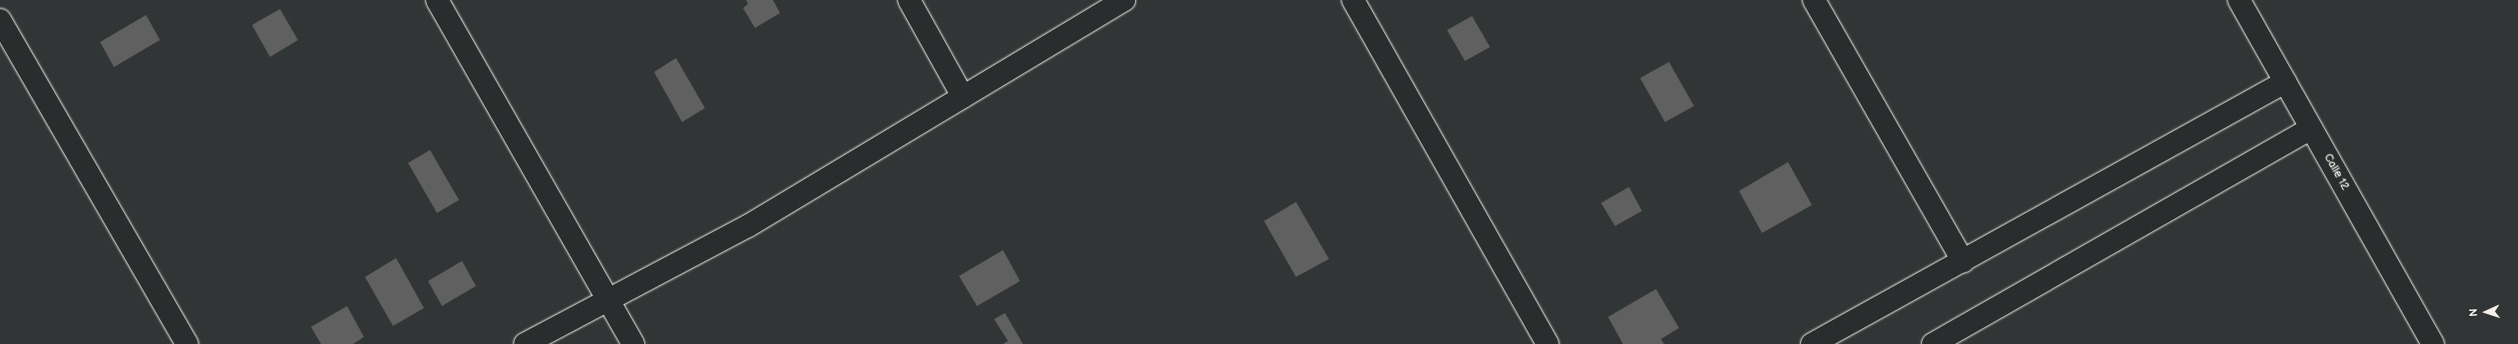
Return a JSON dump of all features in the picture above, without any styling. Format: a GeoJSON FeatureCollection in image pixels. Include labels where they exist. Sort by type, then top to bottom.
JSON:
{"type":"FeatureCollection","features":[{"type":"Feature","properties":{"kind":"street"},"geometry":{"type":"LineString","coordinates":[[437,0],[633,344]]}},
{"type":"Feature","properties":{"kind":"street"},"geometry":{"type":"LineString","coordinates":[[909,0],[963,97]]}},
{"type":"Feature","properties":{"kind":"street"},"geometry":{"type":"LineString","coordinates":[[525,344],[748,226],[1124,0]]}},
{"type":"Feature","properties":{"kind":"street"},"geometry":{"type":"LineString","coordinates":[[1353,0],[1548,344]]}},
{"type":"Feature","properties":{"kind":"street"},"geometry":{"type":"LineString","coordinates":[[1814,0],[1963,261]]}},
{"type":"Feature","properties":{"kind":"street","name":"Calle 12"},"geometry":{"type":"LineString","coordinates":[[2239,0],[2433,344]]}},
{"type":"Feature","properties":{"kind":"street"},"geometry":{"type":"LineString","coordinates":[[0,20],[187,344]]}},
{"type":"Feature","properties":{"kind":"street"},"geometry":{"type":"LineString","coordinates":[[1812,344],[2285,82]]}},
{"type":"Feature","properties":{"kind":"street"},"geometry":{"type":"LineString","coordinates":[[1933,344],[2311,128]]}},
{"type":"Feature","properties":{"kind":"building"},"geometry":{"type":"Polygon","coordinates":[[[746,0],[773,0],[780,13],[755,28],[743,8],[748,4],[746,0]]]}},
{"type":"Feature","properties":{"kind":"building"},"geometry":{"type":"Polygon","coordinates":[[[280,9],[298,40],[270,57],[252,25],[280,9]]]}},
{"type":"Feature","properties":{"kind":"building"},"geometry":{"type":"Polygon","coordinates":[[[146,15],[160,40],[114,67],[100,42],[146,15]]]}},
{"type":"Feature","properties":{"kind":"building"},"geometry":{"type":"Polygon","coordinates":[[[1472,16],[1490,47],[1465,61],[1447,30],[1472,16]]]}},
{"type":"Feature","properties":{"kind":"building"},"geometry":{"type":"Polygon","coordinates":[[[676,58],[705,108],[682,122],[654,72],[676,58]]]}},
{"type":"Feature","properties":{"kind":"building"},"geometry":{"type":"Polygon","coordinates":[[[1669,62],[1694,106],[1665,122],[1640,78],[1669,62]]]}},
{"type":"Feature","properties":{"kind":"building"},"geometry":{"type":"Polygon","coordinates":[[[430,150],[459,200],[437,213],[408,163],[430,150]]]}},
{"type":"Feature","properties":{"kind":"building"},"geometry":{"type":"Polygon","coordinates":[[[1788,162],[1812,205],[1762,233],[1739,191],[1788,162]]]}},
{"type":"Feature","properties":{"kind":"building"},"geometry":{"type":"Polygon","coordinates":[[[1629,187],[1642,211],[1615,226],[1601,203],[1629,187]]]}},
{"type":"Feature","properties":{"kind":"building"},"geometry":{"type":"Polygon","coordinates":[[[1296,202],[1329,259],[1296,277],[1264,221],[1296,202]]]}},
{"type":"Feature","properties":{"kind":"building"},"geometry":{"type":"Polygon","coordinates":[[[1003,250],[1020,281],[977,306],[959,276],[1003,250]]]}},
{"type":"Feature","properties":{"kind":"building"},"geometry":{"type":"Polygon","coordinates":[[[396,258],[424,308],[393,326],[365,277],[396,258]]]}},
{"type":"Feature","properties":{"kind":"building"},"geometry":{"type":"Polygon","coordinates":[[[462,261],[476,286],[442,306],[428,281],[462,261]]]}},
{"type":"Feature","properties":{"kind":"building"},"geometry":{"type":"Polygon","coordinates":[[[1656,289],[1679,328],[1661,339],[1664,344],[1623,344],[1608,317],[1656,289]]]}},
{"type":"Feature","properties":{"kind":"building"},"geometry":{"type":"Polygon","coordinates":[[[347,306],[364,337],[353,344],[321,344],[311,327],[347,306]]]}},
{"type":"Feature","properties":{"kind":"building"},"geometry":{"type":"Polygon","coordinates":[[[1005,313],[1023,344],[1003,344],[1008,341],[994,319],[1005,313]]]}}]}
